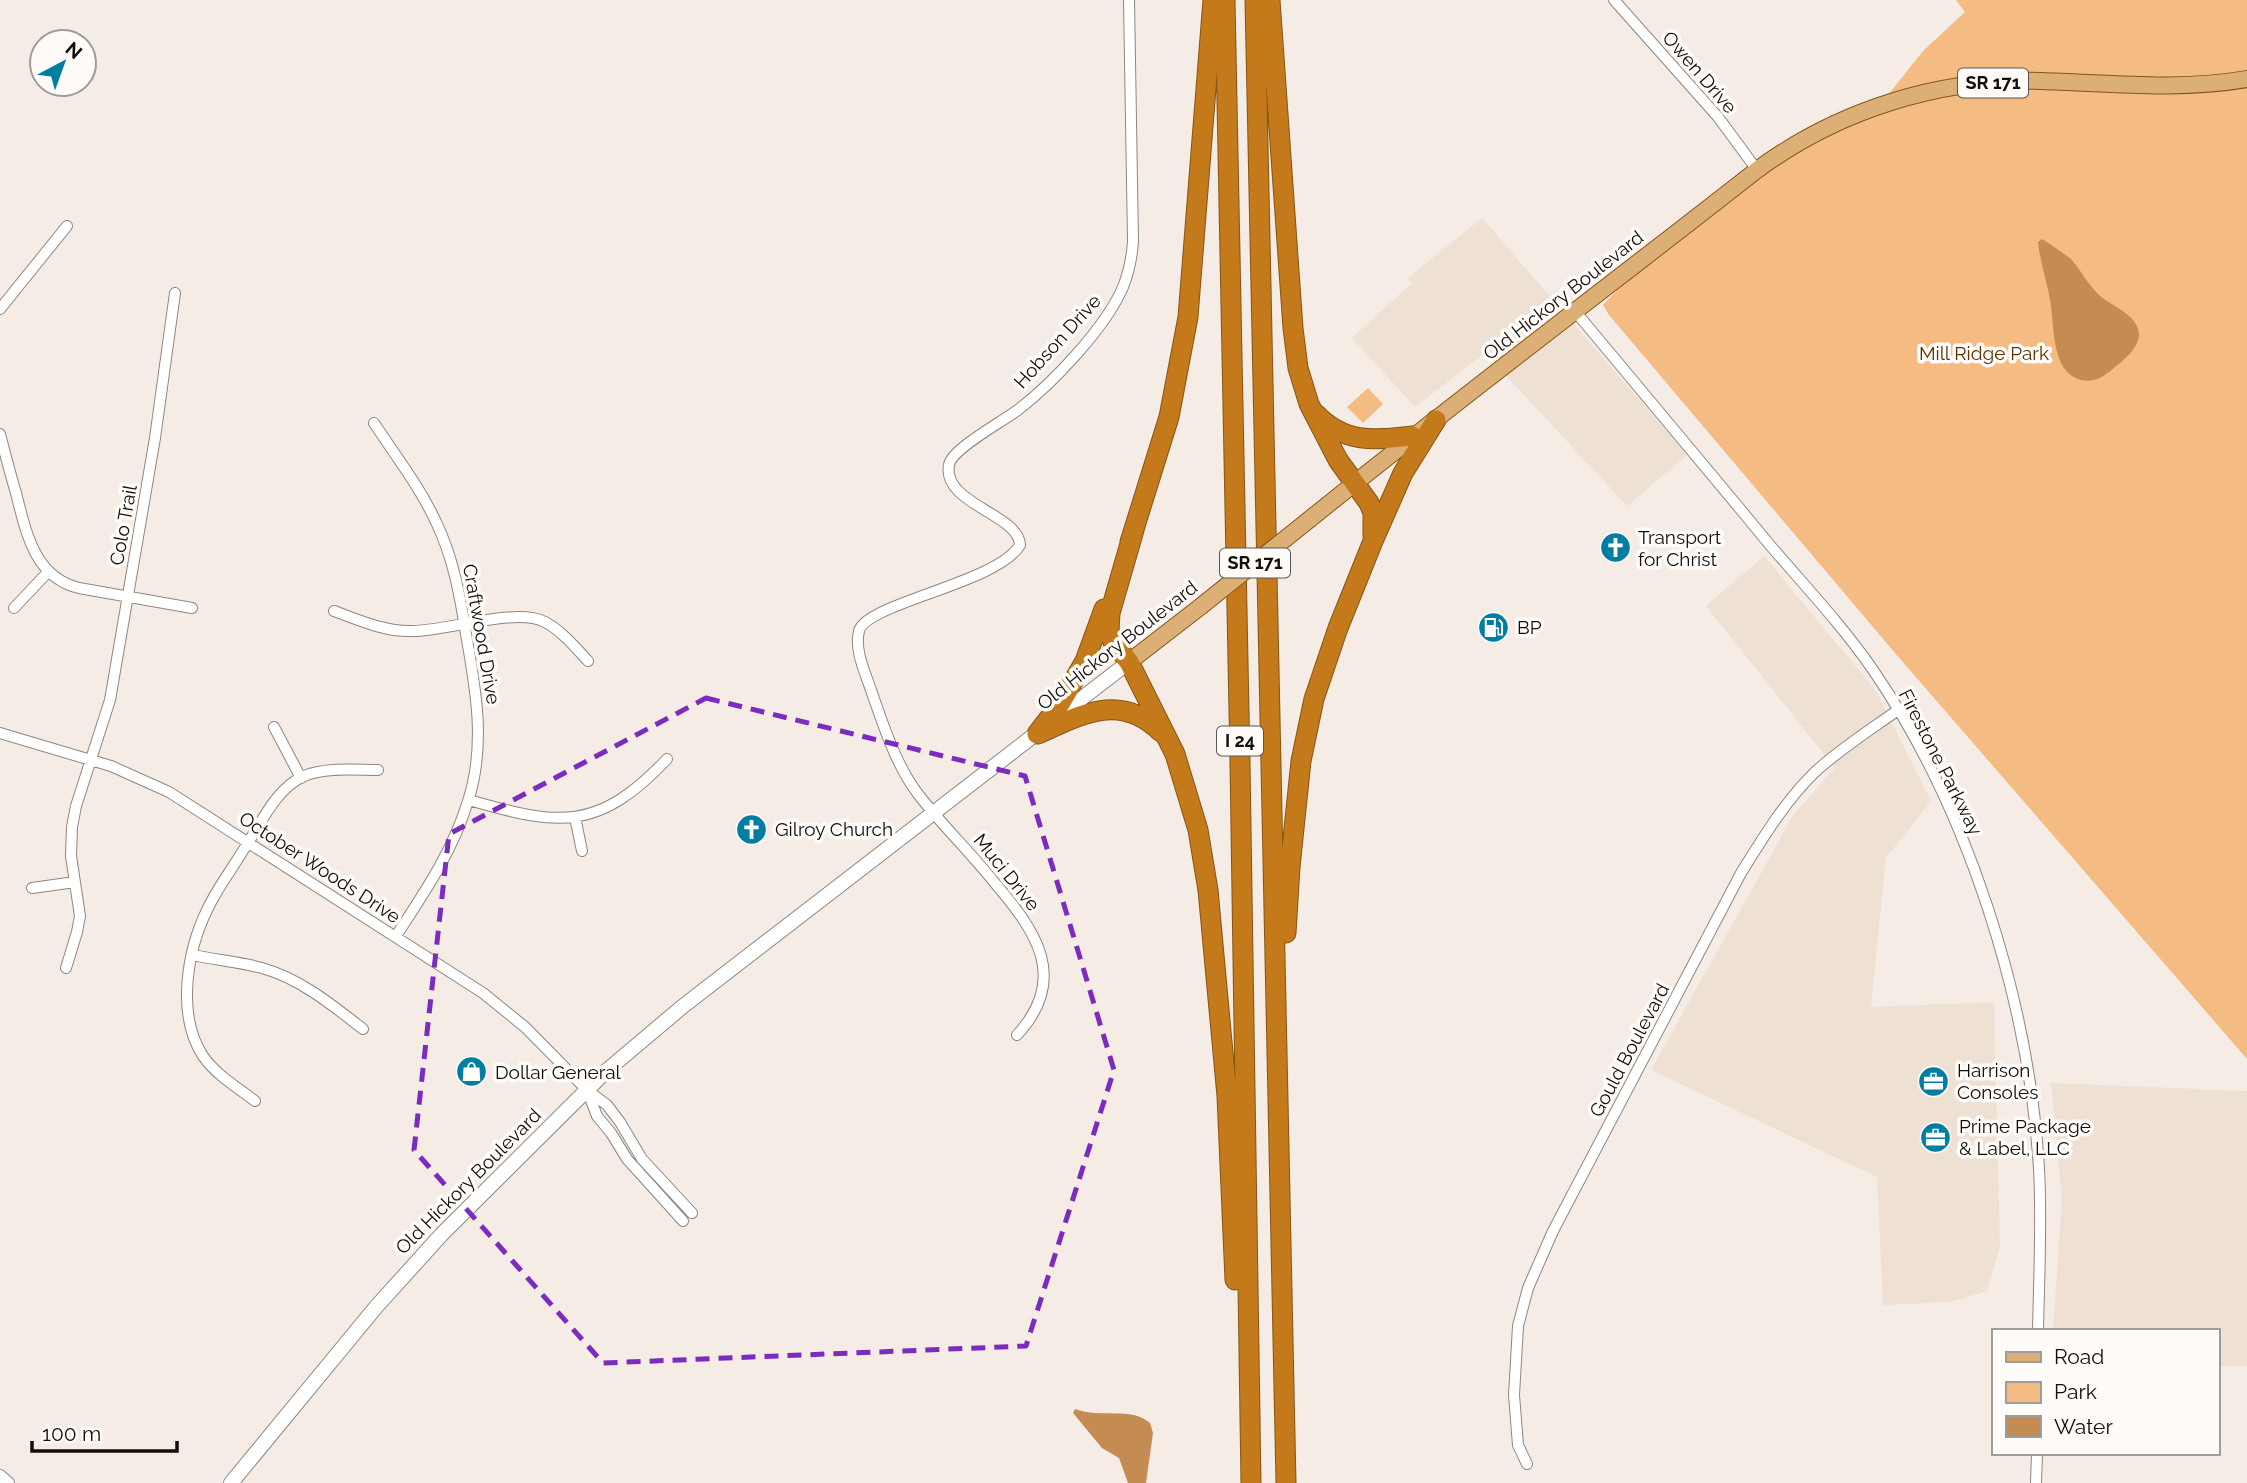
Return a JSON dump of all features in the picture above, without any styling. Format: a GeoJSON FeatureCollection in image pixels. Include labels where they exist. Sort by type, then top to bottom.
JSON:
{"type":"FeatureCollection","features":[{"type":"Feature","properties":{"kind":"highway"},"geometry":{"type":"LineString","coordinates":[[1213,0],[1188,317],[1169,417],[1134,530],[1109,626],[1113,642],[1129,662],[1170,743],[1193,810],[1208,890],[1229,1127],[1238,1383],[1251,1479]]}},
{"type":"Feature","properties":{"kind":"highway","name":"I 24"},"geometry":{"type":"LineString","coordinates":[[1225,0],[1251,1479]]}},
{"type":"Feature","properties":{"kind":"highway","name":"I 24"},"geometry":{"type":"LineString","coordinates":[[1255,0],[1286,1483]]}},
{"type":"Feature","properties":{"kind":"highway"},"geometry":{"type":"LineString","coordinates":[[1270,0],[1298,368],[1309,404],[1338,460],[1369,503],[1373,513],[1373,541]]}},
{"type":"Feature","properties":{"kind":"highway"},"geometry":{"type":"LineString","coordinates":[[1309,404],[1329,426],[1352,437],[1366,440],[1412,436]]}},
{"type":"Feature","properties":{"kind":"highway"},"geometry":{"type":"LineString","coordinates":[[1277,1081],[1290,867],[1301,761],[1314,699],[1338,628],[1373,541],[1403,473],[1436,420]]}},
{"type":"Feature","properties":{"kind":"highway"},"geometry":{"type":"LineString","coordinates":[[1037,734],[1060,704],[1085,661],[1134,530]]}},
{"type":"Feature","properties":{"kind":"highway"},"geometry":{"type":"LineString","coordinates":[[1037,734],[1094,710],[1118,710],[1143,718],[1170,743]]}},
{"type":"Feature","properties":{"kind":"main road","name":"Old Hickory Boulevard"},"geometry":{"type":"LineString","coordinates":[[237,1481],[338,1353],[442,1234],[587,1090],[682,1007],[936,813],[1200,607],[1412,436],[1757,170],[1796,144],[1834,124],[1876,107],[1940,89],[2013,81],[2158,87],[2193,86],[2247,79]]}},
{"type":"Feature","properties":{"kind":"street","name":"Hobson Drive"},"geometry":{"type":"LineString","coordinates":[[936,813],[913,787],[887,734],[860,656],[859,630],[866,622],[895,607],[997,566],[1020,545],[1020,540],[1013,530],[956,488],[949,475],[949,463],[957,452],[1009,416],[1041,389],[1100,325],[1125,282],[1133,240],[1129,0]]}},
{"type":"Feature","properties":{"kind":"street","name":"Owen Drive"},"geometry":{"type":"LineString","coordinates":[[1614,0],[1718,117],[1757,170]]}},
{"type":"Feature","properties":{"kind":"street"},"geometry":{"type":"LineString","coordinates":[[2,303],[67,226]]}},
{"type":"Feature","properties":{"kind":"street","name":"Colo Trail"},"geometry":{"type":"LineString","coordinates":[[66,968],[79,922],[70,849],[72,827],[76,806],[110,700],[153,449],[175,293]]}},
{"type":"Feature","properties":{"kind":"street","name":"Firestone Parkway"},"geometry":{"type":"LineString","coordinates":[[1575,311],[1850,640],[1898,710],[1941,794],[1968,855],[2002,956],[2033,1108],[2039,1169],[2038,1329]]}},
{"type":"Feature","properties":{"kind":"street","name":"Craftwood Drive"},"geometry":{"type":"LineString","coordinates":[[374,423],[439,527],[453,566],[479,718],[477,760],[469,800],[450,848],[396,936]]}},
{"type":"Feature","properties":{"kind":"street"},"geometry":{"type":"LineString","coordinates":[[0,433],[27,538],[48,572],[73,587],[192,608]]}},
{"type":"Feature","properties":{"kind":"street"},"geometry":{"type":"LineString","coordinates":[[14,608],[48,572]]}},
{"type":"Feature","properties":{"kind":"street"},"geometry":{"type":"LineString","coordinates":[[334,611],[370,624],[404,631],[465,625],[516,616],[535,618],[559,631],[588,661]]}},
{"type":"Feature","properties":{"kind":"street","name":"Gould Boulevard"},"geometry":{"type":"LineString","coordinates":[[1527,1464],[1518,1445],[1514,1415],[1517,1334],[1528,1288],[1553,1231],[1741,873],[1764,837],[1795,794],[1815,772],[1898,710]]}},
{"type":"Feature","properties":{"kind":"street"},"geometry":{"type":"LineString","coordinates":[[274,727],[301,778]]}},
{"type":"Feature","properties":{"kind":"street","name":"October Woods Drive"},"geometry":{"type":"LineString","coordinates":[[0,733],[128,772],[169,792],[396,936],[508,1012],[587,1090]]}},
{"type":"Feature","properties":{"kind":"street"},"geometry":{"type":"LineString","coordinates":[[469,800],[534,817],[575,817],[601,810],[628,794],[667,759]]}},
{"type":"Feature","properties":{"kind":"street"},"geometry":{"type":"LineString","coordinates":[[255,1101],[211,1065],[188,1024],[186,1006],[200,927],[209,905],[279,797],[301,778],[327,771],[378,770]]}},
{"type":"Feature","properties":{"kind":"street","name":"Muci Drive"},"geometry":{"type":"LineString","coordinates":[[936,813],[1018,910],[1038,943],[1043,985],[1034,1012],[1017,1035]]}},
{"type":"Feature","properties":{"kind":"street"},"geometry":{"type":"LineString","coordinates":[[575,817],[582,851]]}},
{"type":"Feature","properties":{"kind":"street"},"geometry":{"type":"LineString","coordinates":[[32,888],[75,882]]}},
{"type":"Feature","properties":{"kind":"street"},"geometry":{"type":"LineString","coordinates":[[193,955],[254,966],[279,974],[309,990],[363,1029]]}},
{"type":"Feature","properties":{"kind":"street"},"geometry":{"type":"LineString","coordinates":[[587,1090],[613,1113],[642,1159],[692,1213]]}},
{"type":"Feature","properties":{"kind":"street"},"geometry":{"type":"LineString","coordinates":[[587,1090],[597,1116],[627,1159],[683,1221]]}},
{"type":"Feature","properties":{"kind":"street"},"geometry":{"type":"LineString","coordinates":[[2036,1483],[2037,1455]]}},
{"type":"Feature","properties":{"kind":"street"},"geometry":{"type":"LineString","coordinates":[[0,1476],[8,1483]]}},
{"type":"Feature","properties":{"kind":"highlighted area"},"geometry":{"type":"Polygon","coordinates":[[[706,698],[1025,776],[1114,1070],[1026,1346],[603,1363],[414,1150],[449,834],[706,698]]]}},
{"type":"Feature","properties":{"kind":"shaded area"},"geometry":{"type":"Polygon","coordinates":[[[1482,218],[1687,455],[1627,506],[1485,353],[1415,407],[1352,338],[1412,283],[1408,278],[1482,218]]]}},
{"type":"Feature","properties":{"kind":"shaded area"},"geometry":{"type":"Polygon","coordinates":[[[1764,556],[1876,691],[1931,801],[1886,858],[1871,1007],[1994,1002],[2000,1247],[1987,1291],[1950,1302],[1883,1305],[1877,1177],[1651,1070],[1794,814],[1835,768],[1706,606],[1764,556]]]}},
{"type":"Feature","properties":{"kind":"shaded area"},"geometry":{"type":"Polygon","coordinates":[[[2051,1083],[2247,1091],[2247,1366],[2219,1366],[2219,1329],[2053,1329],[2062,1198],[2051,1083]]]}},
{"type":"Feature","properties":{"kind":"green space","name":"Mill Ridge Park"},"geometry":{"type":"Polygon","coordinates":[[[1956,0],[2247,0],[2247,1059],[1895,653],[1603,305],[1617,290],[1792,153],[1872,115],[1923,51],[1965,12],[1956,0]]]}},
{"type":"Feature","properties":{"kind":"green space"},"geometry":{"type":"Polygon","coordinates":[[[1368,388],[1383,404],[1363,423],[1347,407],[1368,388]]]}},
{"type":"Feature","properties":{"kind":"water"},"geometry":{"type":"Polygon","coordinates":[[[2042,239],[2072,260],[2098,294],[2129,316],[2137,327],[2139,334],[2133,349],[2122,362],[2099,378],[2086,381],[2071,375],[2059,358],[2038,242],[2042,239]]]}},
{"type":"Feature","properties":{"kind":"water"},"geometry":{"type":"Polygon","coordinates":[[[1075,1409],[1134,1415],[1150,1423],[1153,1433],[1146,1483],[1128,1483],[1119,1458],[1102,1448],[1073,1413],[1075,1409]]]}},
{"type":"Feature","properties":{"kind":"place","name":"Transport for Christ"},"geometry":{"type":"Point","coordinates":[1615,548]}},
{"type":"Feature","properties":{"kind":"place","name":"BP"},"geometry":{"type":"Point","coordinates":[1494,627]}},
{"type":"Feature","properties":{"kind":"place","name":"Gilroy Church"},"geometry":{"type":"Point","coordinates":[752,829]}},
{"type":"Feature","properties":{"kind":"place","name":"Dollar General"},"geometry":{"type":"Point","coordinates":[472,1072]}},
{"type":"Feature","properties":{"kind":"place","name":"Harrison Consoles"},"geometry":{"type":"Point","coordinates":[1934,1081]}},
{"type":"Feature","properties":{"kind":"place","name":"Prime Package & Label, LLC"},"geometry":{"type":"Point","coordinates":[1936,1137]}}]}
